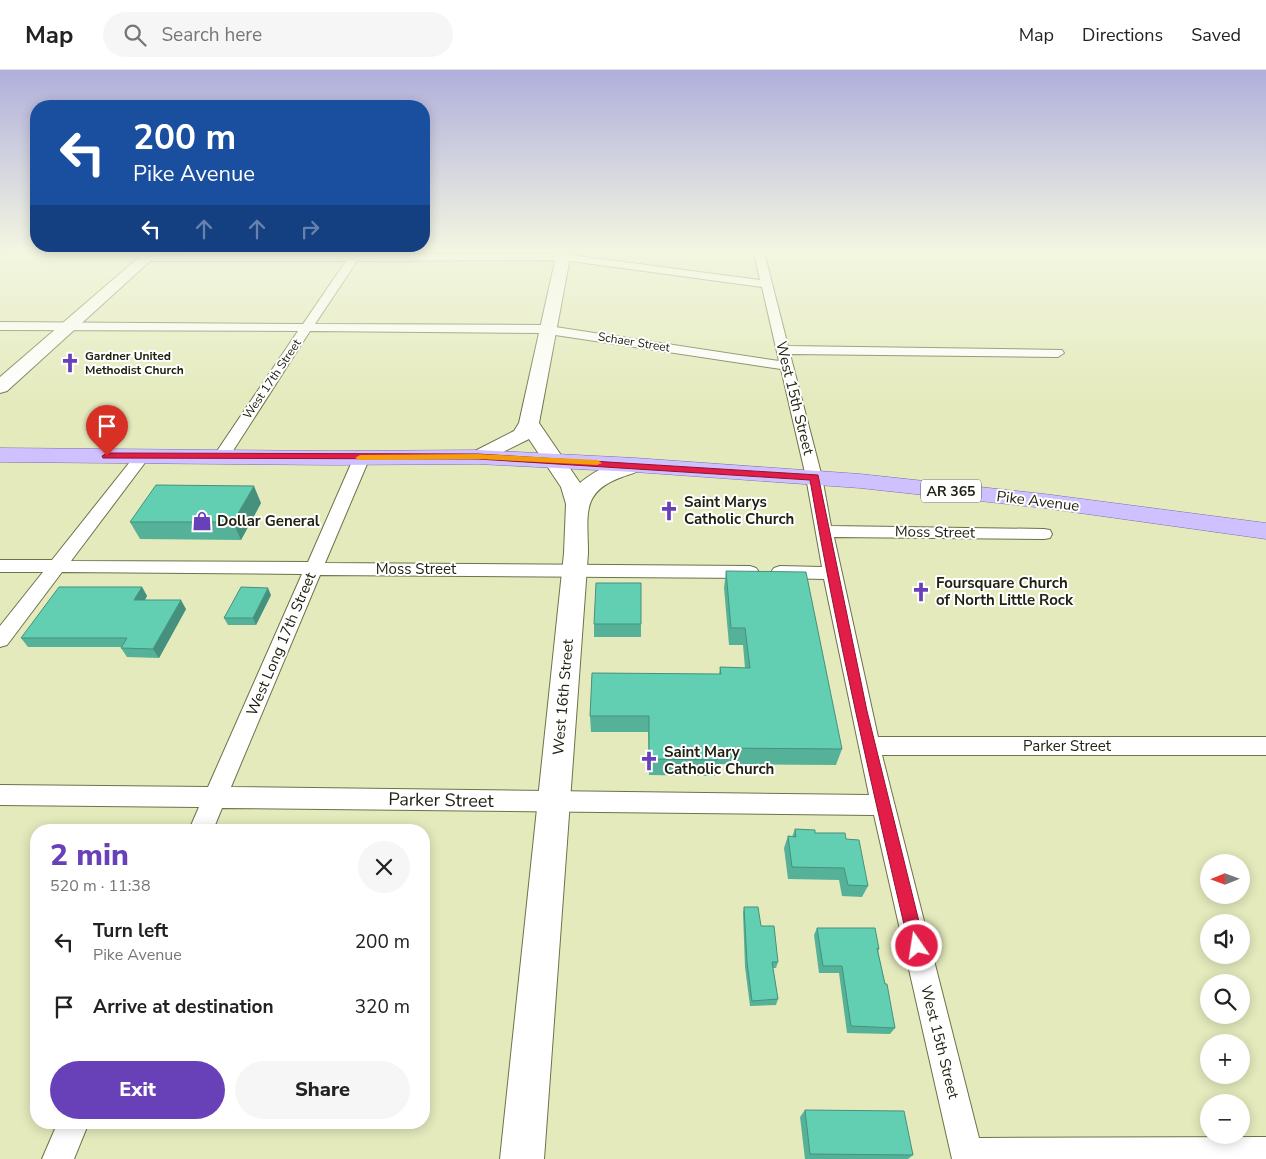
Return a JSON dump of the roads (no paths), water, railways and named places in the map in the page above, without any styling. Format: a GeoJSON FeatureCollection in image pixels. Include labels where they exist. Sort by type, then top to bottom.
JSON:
{"type":"FeatureCollection","features":[{"type":"Feature","properties":{"kind":"main road","name":"Pike Avenue"},"geometry":{"type":"LineString","coordinates":[[0,455],[478,457],[552,460],[814,477],[1044,501],[1266,531]]}},
{"type":"Feature","properties":{"kind":"main road"},"geometry":{"type":"LineString","coordinates":[[577,504],[583,491],[590,484],[602,476],[635,465]]}},
{"type":"Feature","properties":{"kind":"street"},"geometry":{"type":"LineString","coordinates":[[0,387],[95,303]]}},
{"type":"Feature","properties":{"kind":"street","name":"West 17th Street"},"geometry":{"type":"LineString","coordinates":[[221,457],[323,303]]}},
{"type":"Feature","properties":{"kind":"street"},"geometry":{"type":"LineString","coordinates":[[478,457],[521,436],[529,424],[554,303]]}},
{"type":"Feature","properties":{"kind":"street","name":"West 15th Street"},"geometry":{"type":"LineString","coordinates":[[771,303],[814,477],[869,746],[967,1156]]}},
{"type":"Feature","properties":{"kind":"street","name":"Schaer Street"},"geometry":{"type":"LineString","coordinates":[[0,326],[548,329],[787,366]]}},
{"type":"Feature","properties":{"kind":"street"},"geometry":{"type":"LineString","coordinates":[[783,350],[1058,353]]}},
{"type":"Feature","properties":{"kind":"street","name":"West 16th Street"},"geometry":{"type":"LineString","coordinates":[[522,1159],[574,570],[577,504],[572,487],[529,424]]}},
{"type":"Feature","properties":{"kind":"street"},"geometry":{"type":"LineString","coordinates":[[0,640],[142,456]]}},
{"type":"Feature","properties":{"kind":"street","name":"West Long 17th Street"},"geometry":{"type":"LineString","coordinates":[[204,824],[362,458]]}},
{"type":"Feature","properties":{"kind":"street","name":"Moss Street"},"geometry":{"type":"LineString","coordinates":[[825,530],[1044,534]]}},
{"type":"Feature","properties":{"kind":"street","name":"Moss Street"},"geometry":{"type":"LineString","coordinates":[[0,566],[832,572]]}},
{"type":"Feature","properties":{"kind":"street","name":"Parker Street"},"geometry":{"type":"LineString","coordinates":[[869,746],[1266,746]]}},
{"type":"Feature","properties":{"kind":"street","name":"Parker Street"},"geometry":{"type":"LineString","coordinates":[[0,795],[883,805]]}},
{"type":"Feature","properties":{"kind":"street"},"geometry":{"type":"LineString","coordinates":[[58,1159],[71,1129]]}},
{"type":"Feature","properties":{"kind":"street"},"geometry":{"type":"LineString","coordinates":[[967,1156],[1266,1153]]}},
{"type":"Feature","properties":{"kind":"place","name":"Gardner United Methodist Church"},"geometry":{"type":"Point","coordinates":[70,363]}},
{"type":"Feature","properties":{"kind":"place","name":"Saint Marys Catholic Church"},"geometry":{"type":"Point","coordinates":[669,511]}},
{"type":"Feature","properties":{"kind":"place","name":"Dollar General"},"geometry":{"type":"Point","coordinates":[202,521]}},
{"type":"Feature","properties":{"kind":"place","name":"Foursquare Church of North Little Rock"},"geometry":{"type":"Point","coordinates":[921,592]}},
{"type":"Feature","properties":{"kind":"place","name":"Saint Mary Catholic Church"},"geometry":{"type":"Point","coordinates":[649,761]}}]}
